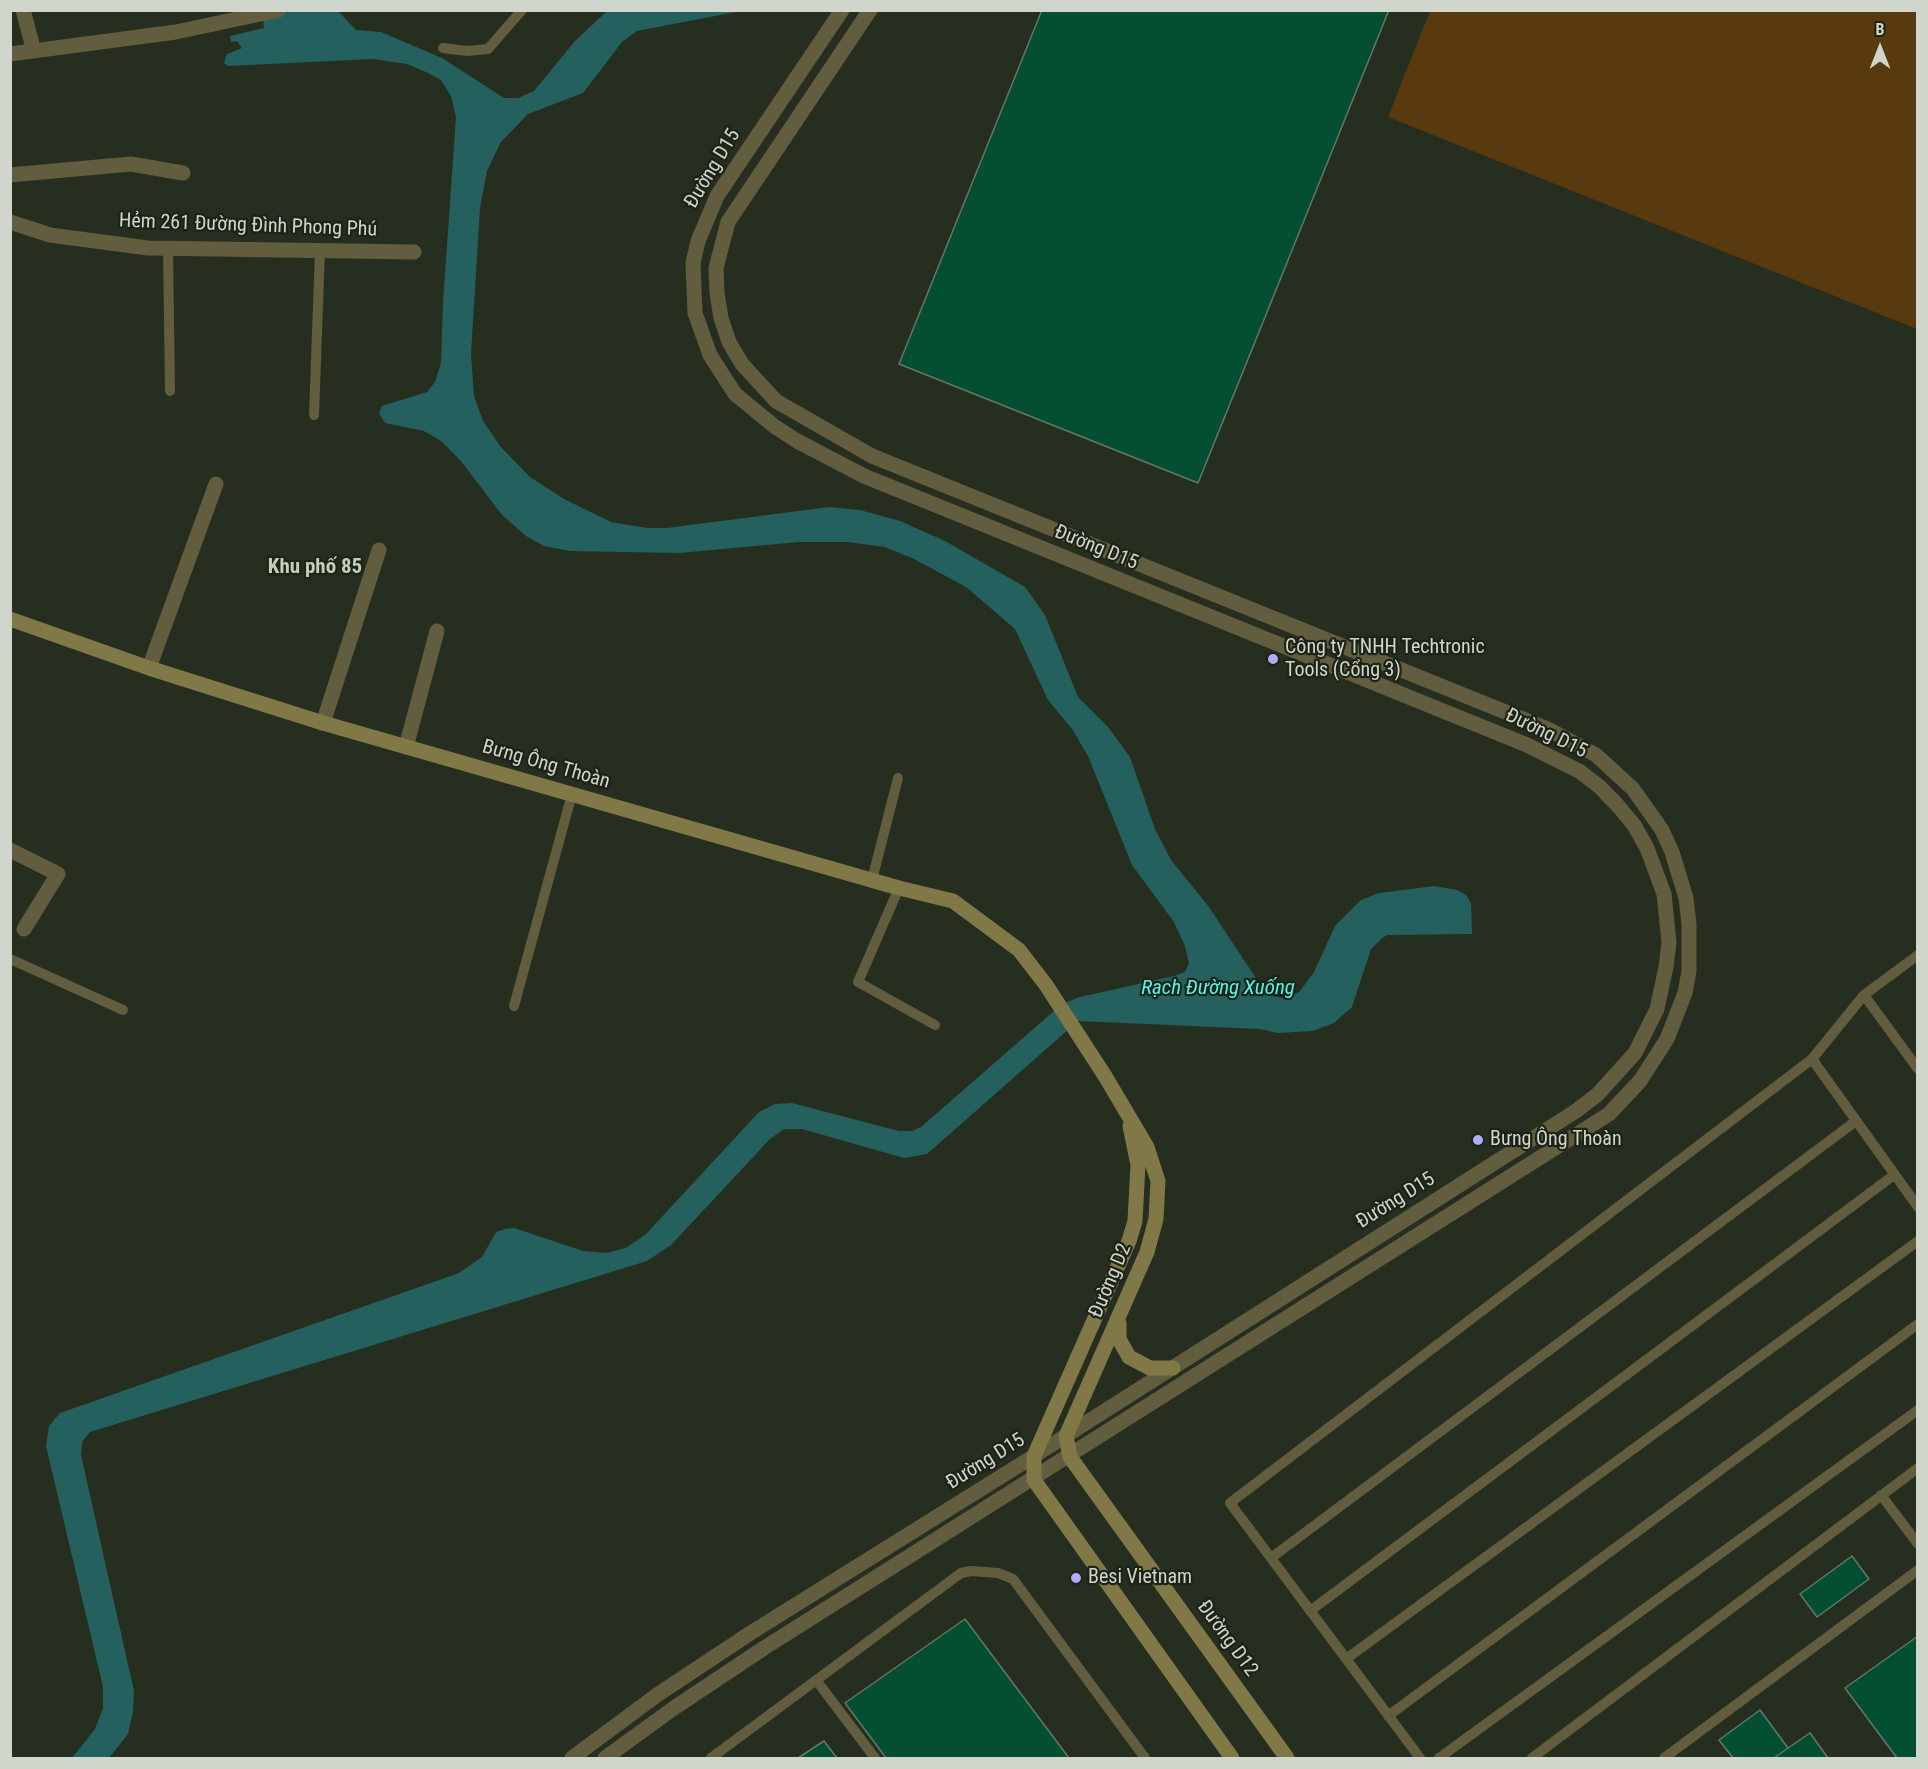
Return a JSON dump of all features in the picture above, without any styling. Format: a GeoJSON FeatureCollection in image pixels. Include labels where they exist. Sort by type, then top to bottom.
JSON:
{"type":"FeatureCollection","features":[{"type":"Feature","properties":{"kind":"street"},"geometry":{"type":"LineString","coordinates":[[23,10],[34,51]]}},
{"type":"Feature","properties":{"kind":"street"},"geometry":{"type":"LineString","coordinates":[[10,54],[176,32],[279,10]]}},
{"type":"Feature","properties":{"kind":"street","name":"Đường D15"},"geometry":{"type":"LineString","coordinates":[[572,1758],[657,1695],[752,1632],[1066,1436],[1576,1111],[1605,1087],[1635,1053],[1649,1029],[1663,987],[1669,942],[1665,902],[1657,872],[1634,825],[1600,786],[1553,756],[864,476],[797,441],[774,426],[735,394],[710,355],[695,313],[693,263],[698,241],[717,196],[842,10]]}},
{"type":"Feature","properties":{"kind":"street","name":"Đường D15"},"geometry":{"type":"LineString","coordinates":[[605,1758],[674,1708],[764,1648],[1034,1480],[1609,1114],[1655,1061],[1677,1016],[1689,971],[1689,924],[1686,898],[1672,852],[1662,830],[1634,789],[1596,755],[1550,730],[872,456],[824,431],[776,401],[742,364],[729,342],[720,318],[717,293],[716,268],[728,222],[870,10]]}},
{"type":"Feature","properties":{"kind":"street"},"geometry":{"type":"LineString","coordinates":[[10,176],[131,164],[183,173]]}},
{"type":"Feature","properties":{"kind":"street","name":"Hẻm 261 Đường Đình Phong Phú"},"geometry":{"type":"LineString","coordinates":[[10,222],[50,235],[168,248],[414,252]]}},
{"type":"Feature","properties":{"kind":"street"},"geometry":{"type":"LineString","coordinates":[[149,668],[216,484]]}},
{"type":"Feature","properties":{"kind":"street"},"geometry":{"type":"LineString","coordinates":[[323,723],[380,550]]}},
{"type":"Feature","properties":{"kind":"street","name":"Bưng Ông Thoàn"},"geometry":{"type":"LineString","coordinates":[[10,619],[149,668],[323,723],[899,888],[953,901],[1019,950],[1046,985],[1105,1076]]}},
{"type":"Feature","properties":{"kind":"street"},"geometry":{"type":"LineString","coordinates":[[406,747],[437,631]]}},
{"type":"Feature","properties":{"kind":"street"},"geometry":{"type":"LineString","coordinates":[[1342,671],[1350,651]]}},
{"type":"Feature","properties":{"kind":"street"},"geometry":{"type":"LineString","coordinates":[[10,850],[58,874],[24,929]]}},
{"type":"Feature","properties":{"kind":"street","name":"Đường D2"},"geometry":{"type":"LineString","coordinates":[[1066,1436],[1147,1252],[1158,1200],[1155,1165],[1147,1147],[1105,1076]]}},
{"type":"Feature","properties":{"kind":"street","name":"Đường D2"},"geometry":{"type":"LineString","coordinates":[[1034,1456],[1129,1241],[1134,1221],[1138,1166],[1129,1120]]}},
{"type":"Feature","properties":{"kind":"street"},"geometry":{"type":"LineString","coordinates":[[1121,1311],[1118,1332],[1124,1352],[1142,1366],[1157,1369],[1173,1368]]}},
{"type":"Feature","properties":{"kind":"street"},"geometry":{"type":"LineString","coordinates":[[1066,1436],[1070,1457]]}},
{"type":"Feature","properties":{"kind":"street"},"geometry":{"type":"LineString","coordinates":[[1034,1456],[1034,1480],[1232,1758]]}},
{"type":"Feature","properties":{"kind":"street","name":"Đường D12"},"geometry":{"type":"LineString","coordinates":[[1070,1457],[1287,1758]]}},
{"type":"Feature","properties":{"kind":"lane"},"geometry":{"type":"LineString","coordinates":[[443,48],[466,51],[488,49],[522,10]]}},
{"type":"Feature","properties":{"kind":"lane"},"geometry":{"type":"LineString","coordinates":[[168,248],[170,391]]}},
{"type":"Feature","properties":{"kind":"lane"},"geometry":{"type":"LineString","coordinates":[[314,415],[320,250]]}},
{"type":"Feature","properties":{"kind":"lane"},"geometry":{"type":"LineString","coordinates":[[872,880],[898,778]]}},
{"type":"Feature","properties":{"kind":"lane"},"geometry":{"type":"LineString","coordinates":[[513,1006],[572,795]]}},
{"type":"Feature","properties":{"kind":"lane"},"geometry":{"type":"LineString","coordinates":[[899,888],[858,982],[935,1024]]}},
{"type":"Feature","properties":{"kind":"lane"},"geometry":{"type":"LineString","coordinates":[[1420,1758],[1230,1503],[1812,1059],[1864,995],[1917,955]]}},
{"type":"Feature","properties":{"kind":"lane"},"geometry":{"type":"LineString","coordinates":[[10,959],[123,1010]]}},
{"type":"Feature","properties":{"kind":"lane"},"geometry":{"type":"LineString","coordinates":[[1864,995],[1917,1069]]}},
{"type":"Feature","properties":{"kind":"lane"},"geometry":{"type":"LineString","coordinates":[[1812,1059],[1917,1207]]}},
{"type":"Feature","properties":{"kind":"lane"},"geometry":{"type":"LineString","coordinates":[[1270,1558],[1856,1121]]}},
{"type":"Feature","properties":{"kind":"lane"},"geometry":{"type":"LineString","coordinates":[[1310,1611],[1894,1175]]}},
{"type":"Feature","properties":{"kind":"lane"},"geometry":{"type":"LineString","coordinates":[[1346,1659],[1917,1241]]}},
{"type":"Feature","properties":{"kind":"lane"},"geometry":{"type":"LineString","coordinates":[[1388,1716],[1917,1324]]}},
{"type":"Feature","properties":{"kind":"lane"},"geometry":{"type":"LineString","coordinates":[[1439,1758],[1917,1410]]}},
{"type":"Feature","properties":{"kind":"lane"},"geometry":{"type":"LineString","coordinates":[[1532,1758],[1917,1468]]}},
{"type":"Feature","properties":{"kind":"lane"},"geometry":{"type":"LineString","coordinates":[[1881,1495],[1917,1544]]}},
{"type":"Feature","properties":{"kind":"lane"},"geometry":{"type":"LineString","coordinates":[[1664,1758],[1677,1755],[1917,1570]]}},
{"type":"Feature","properties":{"kind":"lane"},"geometry":{"type":"LineString","coordinates":[[711,1758],[961,1573],[985,1571],[1013,1579],[1145,1758]]}},
{"type":"Feature","properties":{"kind":"lane"},"geometry":{"type":"LineString","coordinates":[[816,1680],[875,1758]]}},
{"type":"Feature","properties":{"kind":"shaded area"},"geometry":{"type":"Polygon","coordinates":[[[1430,11],[1917,11],[1917,329],[1388,117],[1430,11]]]}},
{"type":"Feature","properties":{"kind":"water","name":"Rạch Đường Xuống"},"geometry":{"type":"Polygon","coordinates":[[[292,11],[338,11],[356,30],[381,32],[442,58],[504,98],[518,98],[534,91],[575,41],[607,11],[741,11],[637,31],[622,42],[583,93],[528,114],[501,142],[487,171],[480,208],[471,354],[474,396],[483,421],[500,446],[530,477],[564,499],[611,522],[647,528],[667,528],[829,507],[860,510],[900,521],[945,541],[1025,587],[1045,615],[1078,697],[1108,727],[1130,757],[1155,829],[1171,860],[1209,907],[1267,995],[1287,999],[1300,991],[1314,972],[1335,926],[1361,900],[1379,893],[1434,886],[1457,890],[1466,895],[1471,903],[1472,934],[1387,935],[1371,949],[1352,1007],[1334,1023],[1313,1031],[1278,1033],[1260,1029],[1078,1021],[927,1154],[904,1158],[802,1129],[784,1129],[770,1139],[671,1245],[647,1261],[90,1432],[82,1442],[81,1455],[134,1691],[133,1712],[128,1734],[109,1758],[72,1758],[95,1729],[103,1708],[103,1687],[46,1446],[49,1426],[60,1413],[459,1273],[482,1257],[496,1232],[505,1229],[514,1228],[583,1251],[606,1253],[626,1248],[646,1234],[759,1112],[775,1104],[792,1103],[899,1131],[912,1131],[921,1127],[1062,1004],[1080,997],[1174,976],[1185,972],[1189,963],[1185,946],[1174,922],[1132,865],[1088,756],[1072,729],[1048,700],[1015,629],[966,587],[914,559],[885,547],[848,542],[799,542],[679,553],[570,551],[544,546],[526,536],[502,515],[461,461],[441,441],[424,431],[385,423],[379,413],[382,406],[427,392],[435,382],[441,363],[456,117],[451,96],[441,80],[407,64],[373,59],[228,66],[224,63],[227,54],[242,48],[237,41],[231,42],[230,36],[264,28],[263,19],[292,11]]]}},
{"type":"Feature","properties":{"kind":"building"},"geometry":{"type":"Polygon","coordinates":[[[1042,10],[1389,10],[1198,483],[899,364],[1042,10]]]}},
{"type":"Feature","properties":{"kind":"building"},"geometry":{"type":"Polygon","coordinates":[[[1852,1556],[1869,1579],[1817,1617],[1800,1594],[1852,1556]]]}},
{"type":"Feature","properties":{"kind":"building"},"geometry":{"type":"Polygon","coordinates":[[[965,1619],[1069,1758],[886,1758],[845,1703],[965,1619]]]}},
{"type":"Feature","properties":{"kind":"building"},"geometry":{"type":"Polygon","coordinates":[[[1918,1636],[1918,1758],[1897,1758],[1845,1688],[1918,1636]]]}},
{"type":"Feature","properties":{"kind":"building"},"geometry":{"type":"Polygon","coordinates":[[[1760,1710],[1788,1748],[1774,1758],[1733,1758],[1719,1740],[1760,1710]]]}},
{"type":"Feature","properties":{"kind":"building"},"geometry":{"type":"Polygon","coordinates":[[[1810,1733],[1828,1758],[1774,1758],[1788,1748],[1810,1733]]]}},
{"type":"Feature","properties":{"kind":"building"},"geometry":{"type":"Polygon","coordinates":[[[824,1741],[837,1758],[798,1758],[824,1741]]]}},
{"type":"Feature","properties":{"kind":"place","name":"Công ty TNHH Techtronic Tools (Cổng 3)"},"geometry":{"type":"Point","coordinates":[1273,659]}},
{"type":"Feature","properties":{"kind":"place","name":"Bưng Ông Thoàn"},"geometry":{"type":"Point","coordinates":[1478,1140]}},
{"type":"Feature","properties":{"kind":"place","name":"Besi Vietnam"},"geometry":{"type":"Point","coordinates":[1076,1578]}},
{"type":"Feature","properties":{"kind":"district","name":"Khu phố 85"},"geometry":{"type":"Point","coordinates":[315,568]}}]}
